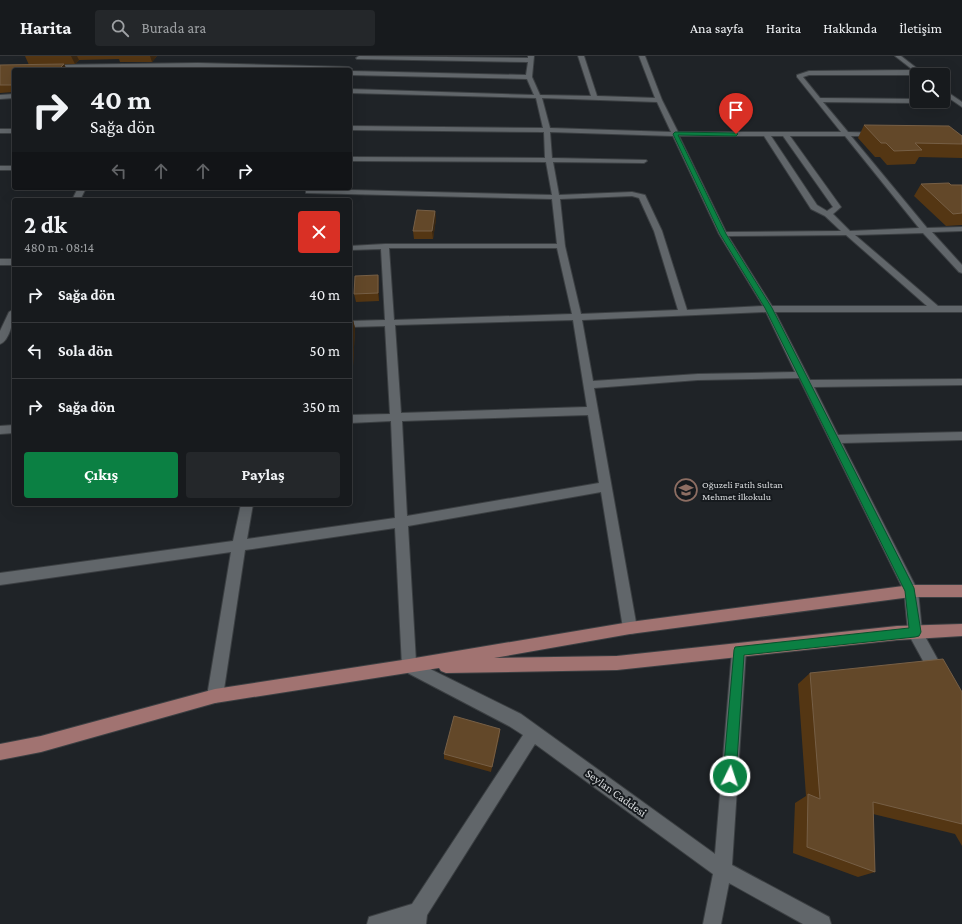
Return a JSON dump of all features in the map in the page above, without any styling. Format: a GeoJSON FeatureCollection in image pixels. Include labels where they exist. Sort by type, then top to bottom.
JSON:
{"type":"FeatureCollection","features":[{"type":"Feature","properties":{"kind":"main road"},"geometry":{"type":"LineString","coordinates":[[0,752],[41,744],[215,696],[409,666],[630,628],[911,591],[962,591]]}},
{"type":"Feature","properties":{"kind":"main road"},"geometry":{"type":"LineString","coordinates":[[409,666],[617,663],[915,632],[962,630]]}},
{"type":"Feature","properties":{"kind":"street"},"geometry":{"type":"LineString","coordinates":[[581,56],[595,99]]}},
{"type":"Feature","properties":{"kind":"street"},"geometry":{"type":"LineString","coordinates":[[642,56],[659,100],[723,234],[769,308],[911,591],[915,632],[944,685]]}},
{"type":"Feature","properties":{"kind":"street"},"geometry":{"type":"LineString","coordinates":[[898,56],[913,68]]}},
{"type":"Feature","properties":{"kind":"street"},"geometry":{"type":"LineString","coordinates":[[351,68],[360,57],[531,58],[529,77],[539,98],[547,130],[549,162],[556,197],[561,246],[577,317],[630,628]]}},
{"type":"Feature","properties":{"kind":"street"},"geometry":{"type":"LineString","coordinates":[[39,68],[165,65],[257,68]]}},
{"type":"Feature","properties":{"kind":"street"},"geometry":{"type":"LineString","coordinates":[[352,71],[529,77]]}},
{"type":"Feature","properties":{"kind":"street"},"geometry":{"type":"LineString","coordinates":[[910,74],[801,74],[799,76],[924,229],[962,270]]}},
{"type":"Feature","properties":{"kind":"street"},"geometry":{"type":"LineString","coordinates":[[352,91],[539,98],[659,100]]}},
{"type":"Feature","properties":{"kind":"street"},"geometry":{"type":"LineString","coordinates":[[0,96],[12,96]]}},
{"type":"Feature","properties":{"kind":"street"},"geometry":{"type":"LineString","coordinates":[[950,96],[959,103]]}},
{"type":"Feature","properties":{"kind":"street"},"geometry":{"type":"LineString","coordinates":[[819,100],[910,101]]}},
{"type":"Feature","properties":{"kind":"street"},"geometry":{"type":"LineString","coordinates":[[352,128],[547,130],[675,134],[886,134]]}},
{"type":"Feature","properties":{"kind":"street"},"geometry":{"type":"LineString","coordinates":[[0,131],[12,131]]}},
{"type":"Feature","properties":{"kind":"street"},"geometry":{"type":"LineString","coordinates":[[766,134],[814,207],[828,214],[936,309]]}},
{"type":"Feature","properties":{"kind":"street"},"geometry":{"type":"LineString","coordinates":[[785,134],[837,207],[828,214]]}},
{"type":"Feature","properties":{"kind":"street"},"geometry":{"type":"LineString","coordinates":[[352,159],[549,162],[644,161]]}},
{"type":"Feature","properties":{"kind":"street"},"geometry":{"type":"LineString","coordinates":[[0,168],[12,168]]}},
{"type":"Feature","properties":{"kind":"street"},"geometry":{"type":"LineString","coordinates":[[309,190],[556,197],[632,194],[642,198],[658,231],[683,312]]}},
{"type":"Feature","properties":{"kind":"street"},"geometry":{"type":"LineString","coordinates":[[723,234],[848,233],[924,229],[962,229]]}},
{"type":"Feature","properties":{"kind":"street"},"geometry":{"type":"LineString","coordinates":[[352,248],[385,246],[561,246]]}},
{"type":"Feature","properties":{"kind":"street"},"geometry":{"type":"LineString","coordinates":[[385,246],[402,522],[409,666]]}},
{"type":"Feature","properties":{"kind":"street"},"geometry":{"type":"LineString","coordinates":[[0,262],[12,262]]}},
{"type":"Feature","properties":{"kind":"street"},"geometry":{"type":"LineString","coordinates":[[352,324],[577,317],[769,308],[962,309]]}},
{"type":"Feature","properties":{"kind":"street"},"geometry":{"type":"LineString","coordinates":[[2,337],[12,316]]}},
{"type":"Feature","properties":{"kind":"street"},"geometry":{"type":"LineString","coordinates":[[2,337],[12,334]]}},
{"type":"Feature","properties":{"kind":"street"},"geometry":{"type":"LineString","coordinates":[[588,385],[698,377],[962,382]]}},
{"type":"Feature","properties":{"kind":"street"},"geometry":{"type":"LineString","coordinates":[[352,420],[593,411]]}},
{"type":"Feature","properties":{"kind":"street"},"geometry":{"type":"LineString","coordinates":[[0,430],[12,429]]}},
{"type":"Feature","properties":{"kind":"street"},"geometry":{"type":"LineString","coordinates":[[834,439],[962,436]]}},
{"type":"Feature","properties":{"kind":"street"},"geometry":{"type":"LineString","coordinates":[[0,579],[402,522],[606,486]]}},
{"type":"Feature","properties":{"kind":"street"},"geometry":{"type":"LineString","coordinates":[[215,696],[247,506]]}},
{"type":"Feature","properties":{"kind":"street"},"geometry":{"type":"LineString","coordinates":[[712,924],[722,870],[739,650]]}},
{"type":"Feature","properties":{"kind":"street","name":"Seylan Caddesi"},"geometry":{"type":"LineString","coordinates":[[409,666],[515,720],[722,870],[822,924]]}},
{"type":"Feature","properties":{"kind":"street"},"geometry":{"type":"LineString","coordinates":[[376,924],[418,918],[533,733]]}},
{"type":"Feature","properties":{"kind":"building"},"geometry":{"type":"Polygon","coordinates":[[[64,64],[60,68],[12,68],[12,85],[0,85],[0,65],[64,64]]]}},
{"type":"Feature","properties":{"kind":"building"},"geometry":{"type":"Polygon","coordinates":[[[864,125],[949,126],[962,136],[962,144],[915,143],[922,150],[894,151],[886,143],[881,143],[864,125]]]}},
{"type":"Feature","properties":{"kind":"building"},"geometry":{"type":"Polygon","coordinates":[[[949,183],[951,185],[962,185],[962,213],[953,214],[921,184],[949,183]]]}},
{"type":"Feature","properties":{"kind":"building"},"geometry":{"type":"Polygon","coordinates":[[[417,210],[435,211],[432,231],[413,231],[417,210]]]}},
{"type":"Feature","properties":{"kind":"building"},"geometry":{"type":"Polygon","coordinates":[[[378,275],[378,293],[354,294],[355,276],[378,275]]]}},
{"type":"Feature","properties":{"kind":"building"},"geometry":{"type":"Polygon","coordinates":[[[943,659],[962,692],[962,824],[873,802],[875,872],[807,847],[808,794],[820,799],[810,673],[943,659]]]}},
{"type":"Feature","properties":{"kind":"building"},"geometry":{"type":"Polygon","coordinates":[[[454,716],[500,729],[492,767],[444,754],[454,716]]]}},
{"type":"Feature","properties":{"kind":"place","name":"Oğuzeli Fatih Sultan Mehmet İlkokulu"},"geometry":{"type":"Point","coordinates":[686,490]}},
{"type":"Feature","properties":{"kind":"route"},"geometry":{"type":"LineString","coordinates":[[730,776],[739,650],[915,632],[911,591],[769,308],[723,234],[675,134],[736,134]]}}]}
